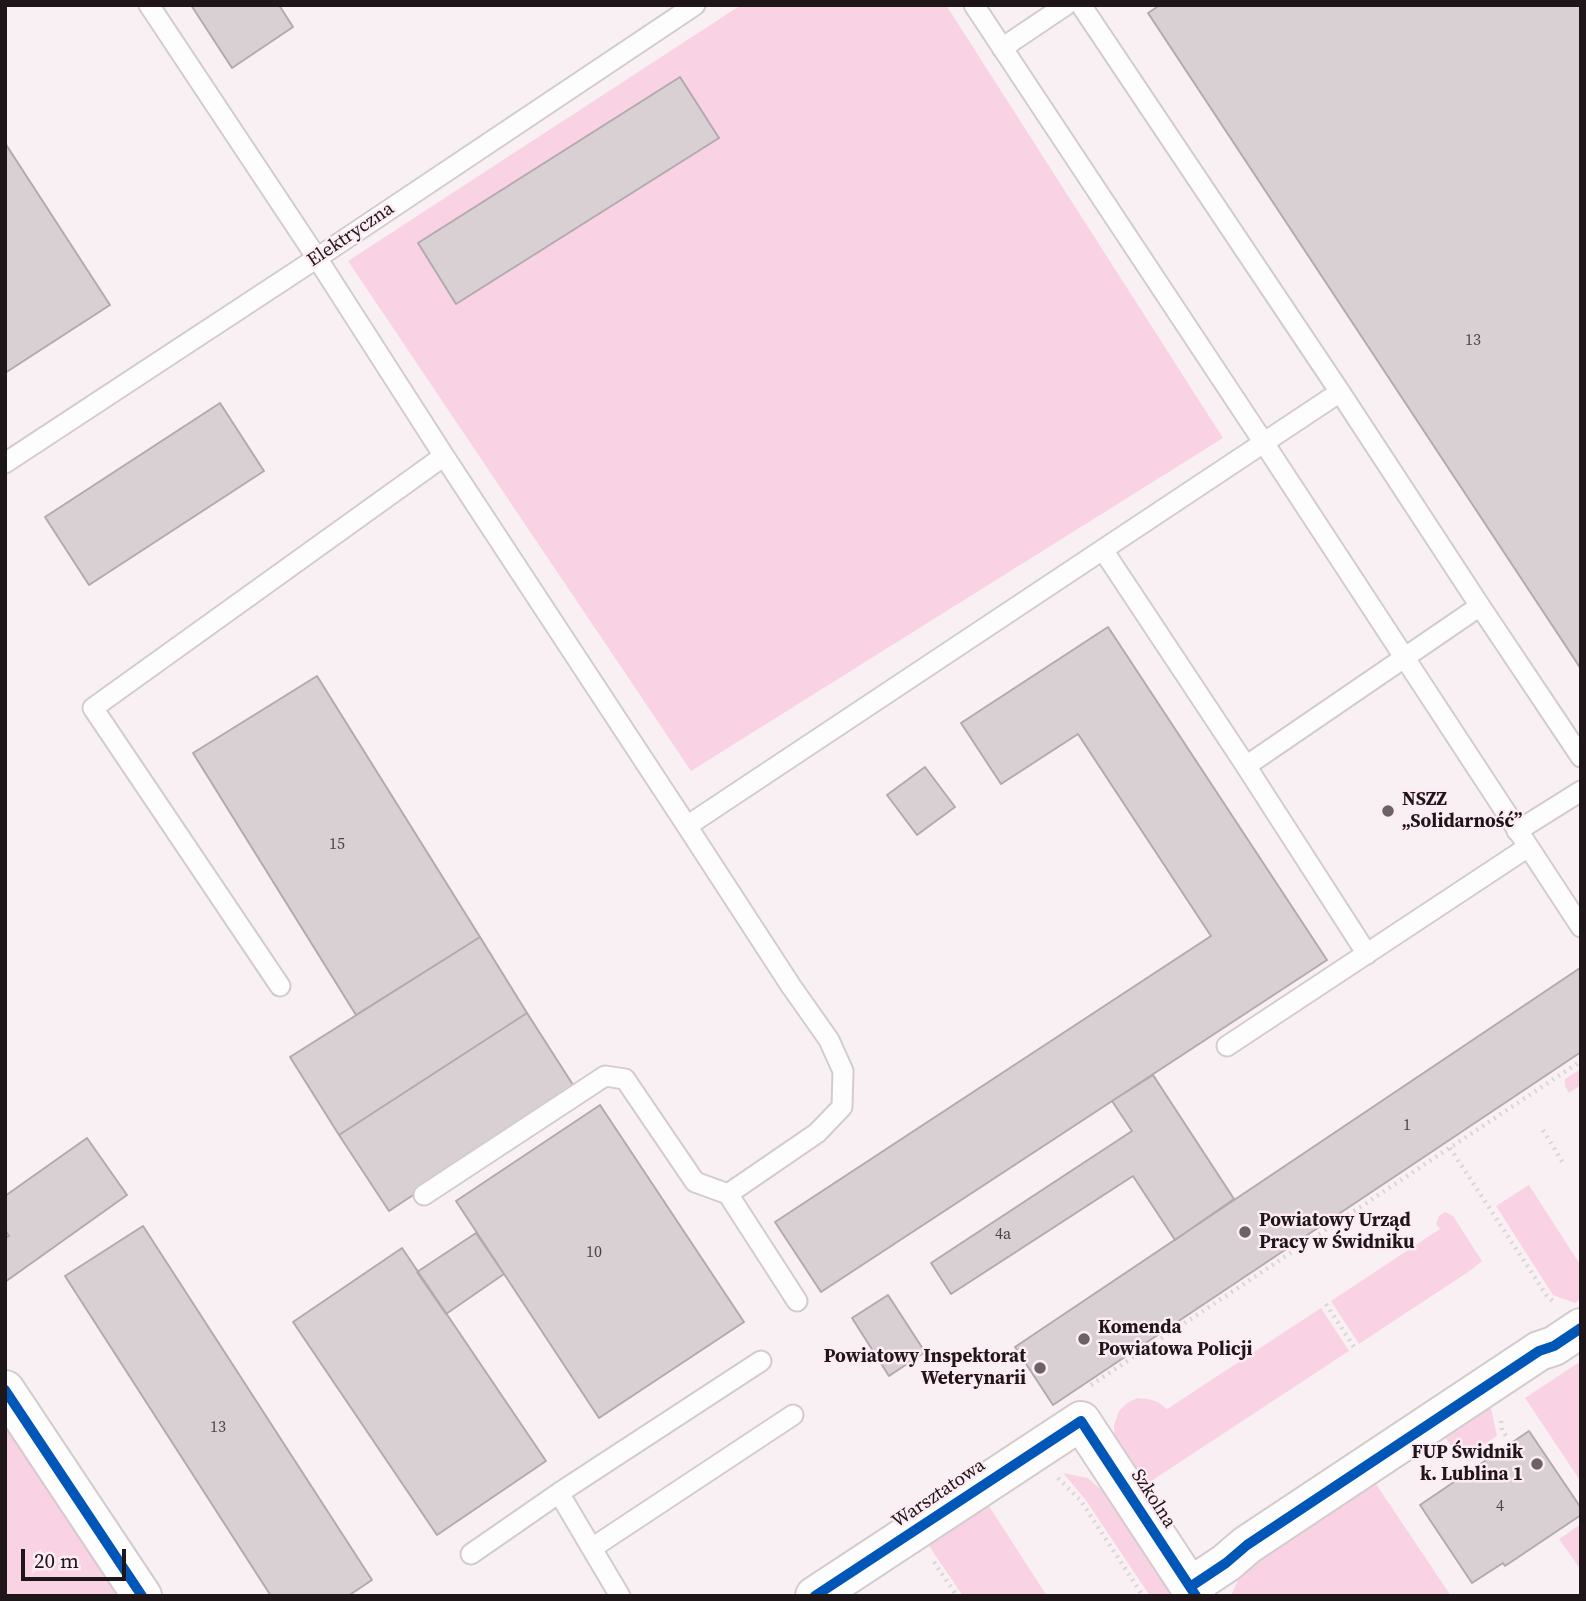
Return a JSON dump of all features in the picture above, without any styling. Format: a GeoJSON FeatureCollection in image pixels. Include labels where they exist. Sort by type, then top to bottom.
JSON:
{"type":"FeatureCollection","features":[{"type":"Feature","properties":{"kind":"street"},"geometry":{"type":"LineString","coordinates":[[1193,1591],[1247,1545],[1539,1351],[1554,1346],[1569,1316]]}},
{"type":"Feature","properties":{"kind":"street"},"geometry":{"type":"LineString","coordinates":[[5,1390],[142,1596]]}},
{"type":"Feature","properties":{"kind":"street","name":"Warsztatowa"},"geometry":{"type":"LineString","coordinates":[[816,1596],[1040,1466],[1085,1403]]}},
{"type":"Feature","properties":{"kind":"street","name":"Szkolna"},"geometry":{"type":"LineString","coordinates":[[1085,1403],[1193,1591]]}},
{"type":"Feature","properties":{"kind":"lane"},"geometry":{"type":"LineString","coordinates":[[149,5],[317,258],[790,986],[828,1040],[843,1071],[842,1107],[817,1133],[728,1194]]}},
{"type":"Feature","properties":{"kind":"lane","name":"Elektryczna"},"geometry":{"type":"LineString","coordinates":[[5,463],[695,5]]}},
{"type":"Feature","properties":{"kind":"lane"},"geometry":{"type":"LineString","coordinates":[[974,5],[1581,927]]}},
{"type":"Feature","properties":{"kind":"lane"},"geometry":{"type":"LineString","coordinates":[[1002,48],[1066,5]]}},
{"type":"Feature","properties":{"kind":"lane"},"geometry":{"type":"LineString","coordinates":[[1082,5],[1581,757]]}},
{"type":"Feature","properties":{"kind":"lane"},"geometry":{"type":"LineString","coordinates":[[687,826],[1340,393]]}},
{"type":"Feature","properties":{"kind":"lane"},"geometry":{"type":"LineString","coordinates":[[280,986],[93,708],[444,456]]}},
{"type":"Feature","properties":{"kind":"lane"},"geometry":{"type":"LineString","coordinates":[[1103,550],[1367,954]]}},
{"type":"Feature","properties":{"kind":"lane"},"geometry":{"type":"LineString","coordinates":[[1245,766],[1480,606]]}},
{"type":"Feature","properties":{"kind":"lane"},"geometry":{"type":"LineString","coordinates":[[1227,1046],[1367,954],[1523,839],[1581,791]]}},
{"type":"Feature","properties":{"kind":"lane"},"geometry":{"type":"LineString","coordinates":[[424,1195],[605,1076],[625,1079],[695,1182],[728,1194],[797,1301]]}},
{"type":"Feature","properties":{"kind":"lane"},"geometry":{"type":"LineString","coordinates":[[471,1554],[559,1493],[761,1362]]}},
{"type":"Feature","properties":{"kind":"lane"},"geometry":{"type":"LineString","coordinates":[[592,1548],[793,1415]]}},
{"type":"Feature","properties":{"kind":"lane"},"geometry":{"type":"LineString","coordinates":[[559,1493],[620,1596]]}},
{"type":"Feature","properties":{"kind":"path"},"geometry":{"type":"LineString","coordinates":[[1085,1403],[1450,1148],[1581,1061]]}},
{"type":"Feature","properties":{"kind":"path"},"geometry":{"type":"LineString","coordinates":[[1543,1130],[1563,1163]]}},
{"type":"Feature","properties":{"kind":"path"},"geometry":{"type":"LineString","coordinates":[[1450,1148],[1547,1296],[1569,1316]]}},
{"type":"Feature","properties":{"kind":"path"},"geometry":{"type":"LineString","coordinates":[[1326,1304],[1354,1347]]}},
{"type":"Feature","properties":{"kind":"path"},"geometry":{"type":"LineString","coordinates":[[1040,1466],[1081,1501],[1143,1596]]}},
{"type":"Feature","properties":{"kind":"shaded area"},"geometry":{"type":"Polygon","coordinates":[[[741,5],[946,5],[1223,438],[691,771],[348,261],[741,5]]]}},
{"type":"Feature","properties":{"kind":"shaded area"},"geometry":{"type":"Polygon","coordinates":[[[1581,1069],[1581,1085],[1569,1093],[1565,1079],[1581,1069]]]}},
{"type":"Feature","properties":{"kind":"shaded area"},"geometry":{"type":"Polygon","coordinates":[[[1529,1185],[1581,1266],[1581,1298],[1575,1303],[1553,1295],[1496,1206],[1529,1185]]]}},
{"type":"Feature","properties":{"kind":"shaded area"},"geometry":{"type":"Polygon","coordinates":[[[1445,1212],[1453,1216],[1482,1261],[1359,1344],[1331,1301],[1440,1229],[1436,1224],[1439,1216],[1445,1212]]]}},
{"type":"Feature","properties":{"kind":"shaded area"},"geometry":{"type":"Polygon","coordinates":[[[1321,1308],[1349,1351],[1142,1487],[1115,1440],[1114,1425],[1119,1411],[1127,1403],[1137,1398],[1148,1399],[1167,1409],[1321,1308]]]}},
{"type":"Feature","properties":{"kind":"shaded area"},"geometry":{"type":"Polygon","coordinates":[[[1581,1361],[1581,1482],[1525,1398],[1581,1361]]]}},
{"type":"Feature","properties":{"kind":"shaded area"},"geometry":{"type":"Polygon","coordinates":[[[1491,1408],[1497,1436],[1460,1460],[1446,1438],[1491,1408]]]}},
{"type":"Feature","properties":{"kind":"shaded area"},"geometry":{"type":"Polygon","coordinates":[[[5,1418],[122,1596],[5,1596],[5,1418]]]}},
{"type":"Feature","properties":{"kind":"shaded area"},"geometry":{"type":"Polygon","coordinates":[[[1063,1473],[1088,1478],[1106,1494],[1174,1596],[1150,1596],[1085,1499],[1063,1473]]]}},
{"type":"Feature","properties":{"kind":"shaded area"},"geometry":{"type":"Polygon","coordinates":[[[1376,1484],[1451,1596],[1231,1596],[1238,1580],[1247,1570],[1376,1484]]]}},
{"type":"Feature","properties":{"kind":"shaded area"},"geometry":{"type":"Polygon","coordinates":[[[985,1500],[1047,1596],[963,1596],[925,1540],[985,1500]]]}},
{"type":"Feature","properties":{"kind":"shaded area"},"geometry":{"type":"Polygon","coordinates":[[[1581,1524],[1581,1570],[1559,1539],[1581,1524]]]}},
{"type":"Feature","properties":{"kind":"building"},"geometry":{"type":"Polygon","coordinates":[[[191,5],[279,5],[293,27],[232,68],[191,5]]]}},
{"type":"Feature","properties":{"kind":"building"},"geometry":{"type":"Polygon","coordinates":[[[1160,5],[1581,5],[1581,669],[1148,13],[1160,5]]]}},
{"type":"Feature","properties":{"kind":"building"},"geometry":{"type":"Polygon","coordinates":[[[680,77],[719,138],[456,304],[418,243],[680,77]]]}},
{"type":"Feature","properties":{"kind":"building"},"geometry":{"type":"Polygon","coordinates":[[[5,143],[110,305],[5,373],[5,143]]]}},
{"type":"Feature","properties":{"kind":"building"},"geometry":{"type":"Polygon","coordinates":[[[220,403],[264,471],[89,585],[45,517],[220,403]]]}},
{"type":"Feature","properties":{"kind":"building"},"geometry":{"type":"Polygon","coordinates":[[[1108,627],[1327,960],[821,1292],[775,1222],[1211,936],[1078,734],[1001,784],[961,723],[1108,627]]]}},
{"type":"Feature","properties":{"kind":"building"},"geometry":{"type":"Polygon","coordinates":[[[317,676],[480,937],[356,1015],[193,753],[317,676]]]}},
{"type":"Feature","properties":{"kind":"building"},"geometry":{"type":"Polygon","coordinates":[[[925,767],[955,807],[917,835],[887,795],[925,767]]]}},
{"type":"Feature","properties":{"kind":"building"},"geometry":{"type":"Polygon","coordinates":[[[480,937],[527,1013],[339,1135],[290,1057],[480,937]]]}},
{"type":"Feature","properties":{"kind":"building"},"geometry":{"type":"Polygon","coordinates":[[[1580,968],[1581,1052],[1053,1405],[1015,1347],[1580,968]]]}},
{"type":"Feature","properties":{"kind":"building"},"geometry":{"type":"Polygon","coordinates":[[[527,1013],[575,1088],[389,1211],[339,1135],[527,1013]]]}},
{"type":"Feature","properties":{"kind":"building"},"geometry":{"type":"Polygon","coordinates":[[[1153,1075],[1234,1199],[1175,1240],[1133,1176],[951,1294],[931,1263],[1132,1131],[1112,1101],[1153,1075]]]}},
{"type":"Feature","properties":{"kind":"building"},"geometry":{"type":"Polygon","coordinates":[[[600,1105],[744,1322],[599,1418],[456,1201],[600,1105]]]}},
{"type":"Feature","properties":{"kind":"building"},"geometry":{"type":"Polygon","coordinates":[[[87,1138],[127,1195],[5,1282],[5,1238],[9,1236],[5,1230],[5,1196],[87,1138]]]}},
{"type":"Feature","properties":{"kind":"building"},"geometry":{"type":"Polygon","coordinates":[[[143,1226],[372,1580],[348,1596],[271,1596],[65,1276],[143,1226]]]}},
{"type":"Feature","properties":{"kind":"building"},"geometry":{"type":"Polygon","coordinates":[[[476,1233],[504,1274],[446,1314],[417,1272],[476,1233]]]}},
{"type":"Feature","properties":{"kind":"building"},"geometry":{"type":"Polygon","coordinates":[[[402,1248],[546,1461],[437,1535],[293,1322],[402,1248]]]}},
{"type":"Feature","properties":{"kind":"building"},"geometry":{"type":"Polygon","coordinates":[[[888,1295],[925,1352],[889,1376],[852,1318],[888,1295]]]}},
{"type":"Feature","properties":{"kind":"building"},"geometry":{"type":"Polygon","coordinates":[[[1529,1431],[1581,1508],[1581,1515],[1505,1566],[1503,1563],[1472,1583],[1420,1505],[1529,1431]]]}},
{"type":"Feature","properties":{"kind":"cycle path"},"geometry":{"type":"LineString","coordinates":[[1190,1587],[1247,1545],[1539,1351],[1554,1346],[1581,1328]]}},
{"type":"Feature","properties":{"kind":"cycle path"},"geometry":{"type":"LineString","coordinates":[[5,1390],[142,1596]]}},
{"type":"Feature","properties":{"kind":"cycle path"},"geometry":{"type":"LineString","coordinates":[[815,1596],[1081,1421],[1196,1596]]}},
{"type":"Feature","properties":{"kind":"place","name":"NSZZ „Solidarność”"},"geometry":{"type":"Point","coordinates":[1388,811]}},
{"type":"Feature","properties":{"kind":"place","name":"Powiatowy Urząd Pracy w Świdniku"},"geometry":{"type":"Point","coordinates":[1245,1232]}},
{"type":"Feature","properties":{"kind":"place","name":"Komenda Powiatowa Policji"},"geometry":{"type":"Point","coordinates":[1084,1339]}},
{"type":"Feature","properties":{"kind":"place","name":"Powiatowy Inspektorat Weterynarii"},"geometry":{"type":"Point","coordinates":[1040,1368]}},
{"type":"Feature","properties":{"kind":"place","name":"FUP Świdnik k. Lublina 1"},"geometry":{"type":"Point","coordinates":[1537,1464]}}]}
